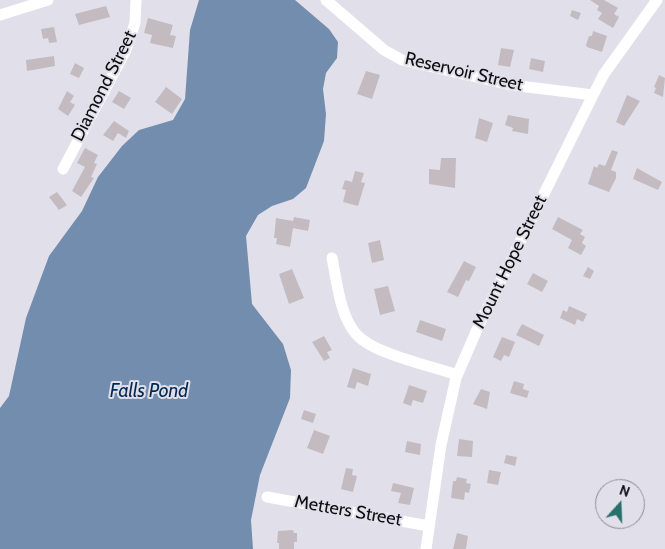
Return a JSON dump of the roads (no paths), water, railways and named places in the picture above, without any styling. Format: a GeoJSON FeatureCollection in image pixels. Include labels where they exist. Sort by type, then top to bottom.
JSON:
{"type":"FeatureCollection","features":[{"type":"Feature","properties":{"kind":"street"},"geometry":{"type":"LineString","coordinates":[[0,15],[48,0]]}},
{"type":"Feature","properties":{"kind":"street","name":"Diamond Street"},"geometry":{"type":"LineString","coordinates":[[63,169],[126,50],[135,23],[136,0]]}},
{"type":"Feature","properties":{"kind":"street","name":"Reservoir Street"},"geometry":{"type":"LineString","coordinates":[[326,0],[384,50],[402,60],[511,86],[593,95]]}},
{"type":"Feature","properties":{"kind":"street","name":"Mount Hope Street"},"geometry":{"type":"LineString","coordinates":[[426,549],[448,408],[457,375],[478,325],[593,95],[610,65],[657,0]]}},
{"type":"Feature","properties":{"kind":"street"},"geometry":{"type":"LineString","coordinates":[[332,258],[347,319],[356,334],[368,345],[457,375]]}},
{"type":"Feature","properties":{"kind":"street","name":"Metters Street"},"geometry":{"type":"LineString","coordinates":[[267,497],[429,526]]}},
{"type":"Feature","properties":{"kind":"water","name":"Falls Pond"},"geometry":{"type":"Polygon","coordinates":[[[199,0],[295,0],[329,29],[338,42],[337,58],[326,73],[323,89],[326,114],[324,141],[306,188],[293,199],[272,206],[258,215],[246,236],[252,304],[283,344],[291,370],[290,398],[260,475],[251,520],[253,549],[0,549],[0,408],[9,396],[26,318],[49,256],[82,211],[98,177],[122,146],[139,130],[173,120],[185,99],[190,30],[199,0]]]}}]}
